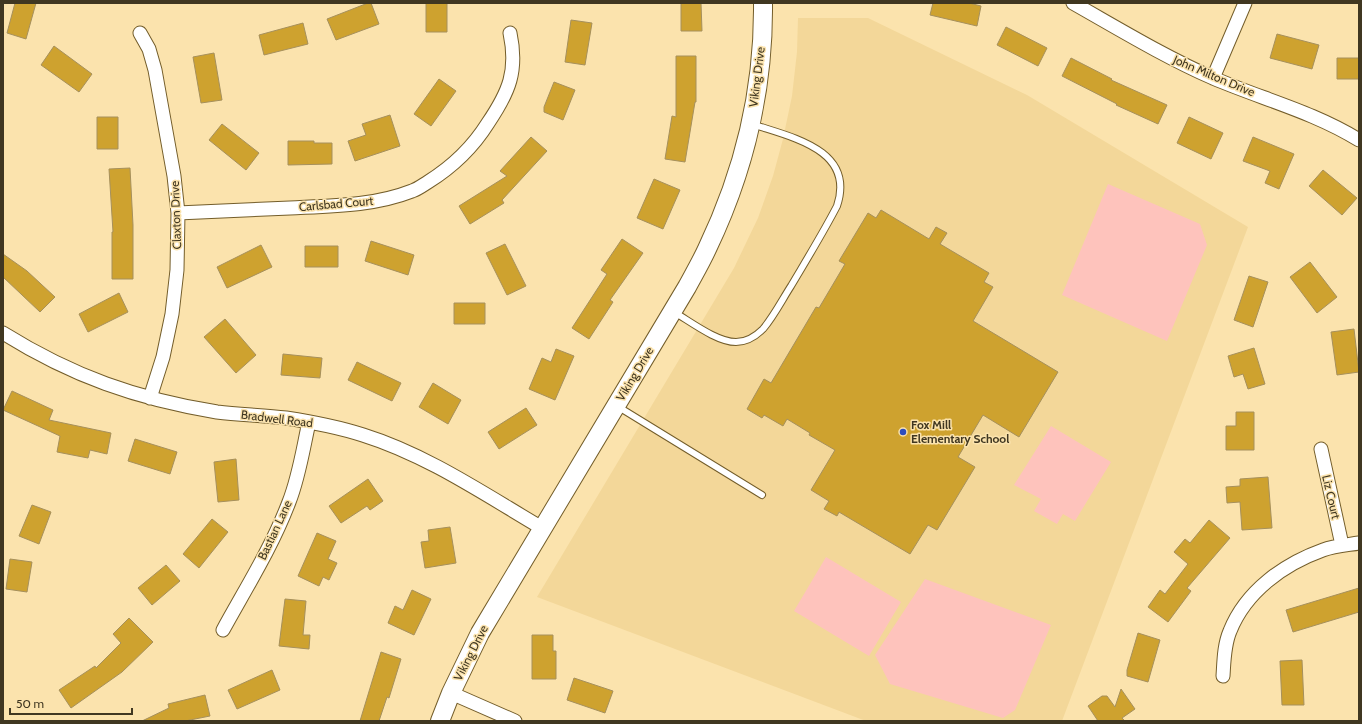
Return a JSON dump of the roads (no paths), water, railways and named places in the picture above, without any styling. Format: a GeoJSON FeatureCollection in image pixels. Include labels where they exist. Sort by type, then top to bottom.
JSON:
{"type":"FeatureCollection","features":[{"type":"Feature","properties":{"kind":"street","name":"Viking Drive"},"geometry":{"type":"LineString","coordinates":[[440,721],[451,693],[480,633],[707,250],[730,197],[751,124],[758,86],[763,24],[762,3]]}},
{"type":"Feature","properties":{"kind":"street","name":"John Milton Drive"},"geometry":{"type":"LineString","coordinates":[[1074,3],[1160,52],[1213,78],[1310,115],[1359,140]]}},
{"type":"Feature","properties":{"kind":"street"},"geometry":{"type":"LineString","coordinates":[[1213,78],[1245,3]]}},
{"type":"Feature","properties":{"kind":"street","name":"Claxton Drive"},"geometry":{"type":"LineString","coordinates":[[140,33],[149,49],[155,70],[174,176],[178,213],[177,270],[172,314],[163,358],[150,398]]}},
{"type":"Feature","properties":{"kind":"street","name":"Carlsbad Court"},"geometry":{"type":"LineString","coordinates":[[178,213],[338,206],[365,203],[414,191],[439,175],[462,156],[482,133],[497,110],[509,85],[513,66],[513,46],[510,33]]}},
{"type":"Feature","properties":{"kind":"street","name":"Bradwell Road"},"geometry":{"type":"LineString","coordinates":[[3,334],[67,369],[116,388],[150,398],[219,412],[287,418],[328,425],[364,435],[428,461],[542,528]]}},
{"type":"Feature","properties":{"kind":"street","name":"Bastian Lane"},"geometry":{"type":"LineString","coordinates":[[223,630],[277,532],[290,500],[297,476],[309,422]]}},
{"type":"Feature","properties":{"kind":"street","name":"Liz Court"},"geometry":{"type":"LineString","coordinates":[[1321,449],[1342,545]]}},
{"type":"Feature","properties":{"kind":"street"},"geometry":{"type":"LineString","coordinates":[[1223,676],[1224,655],[1229,632],[1244,606],[1261,587],[1277,573],[1300,559],[1324,549],[1359,543]]}},
{"type":"Feature","properties":{"kind":"street"},"geometry":{"type":"LineString","coordinates":[[451,693],[515,721]]}},
{"type":"Feature","properties":{"kind":"lane"},"geometry":{"type":"LineString","coordinates":[[672,311],[708,333],[727,341],[746,341],[755,336],[762,330],[772,317],[805,264],[836,206],[839,198],[839,180],[836,169],[820,150],[806,142],[751,124]]}},
{"type":"Feature","properties":{"kind":"lane"},"geometry":{"type":"LineString","coordinates":[[616,405],[762,495]]}},
{"type":"Feature","properties":{"kind":"place","name":"Fox Mill Elementary School"},"geometry":{"type":"Point","coordinates":[903,432]}}]}
